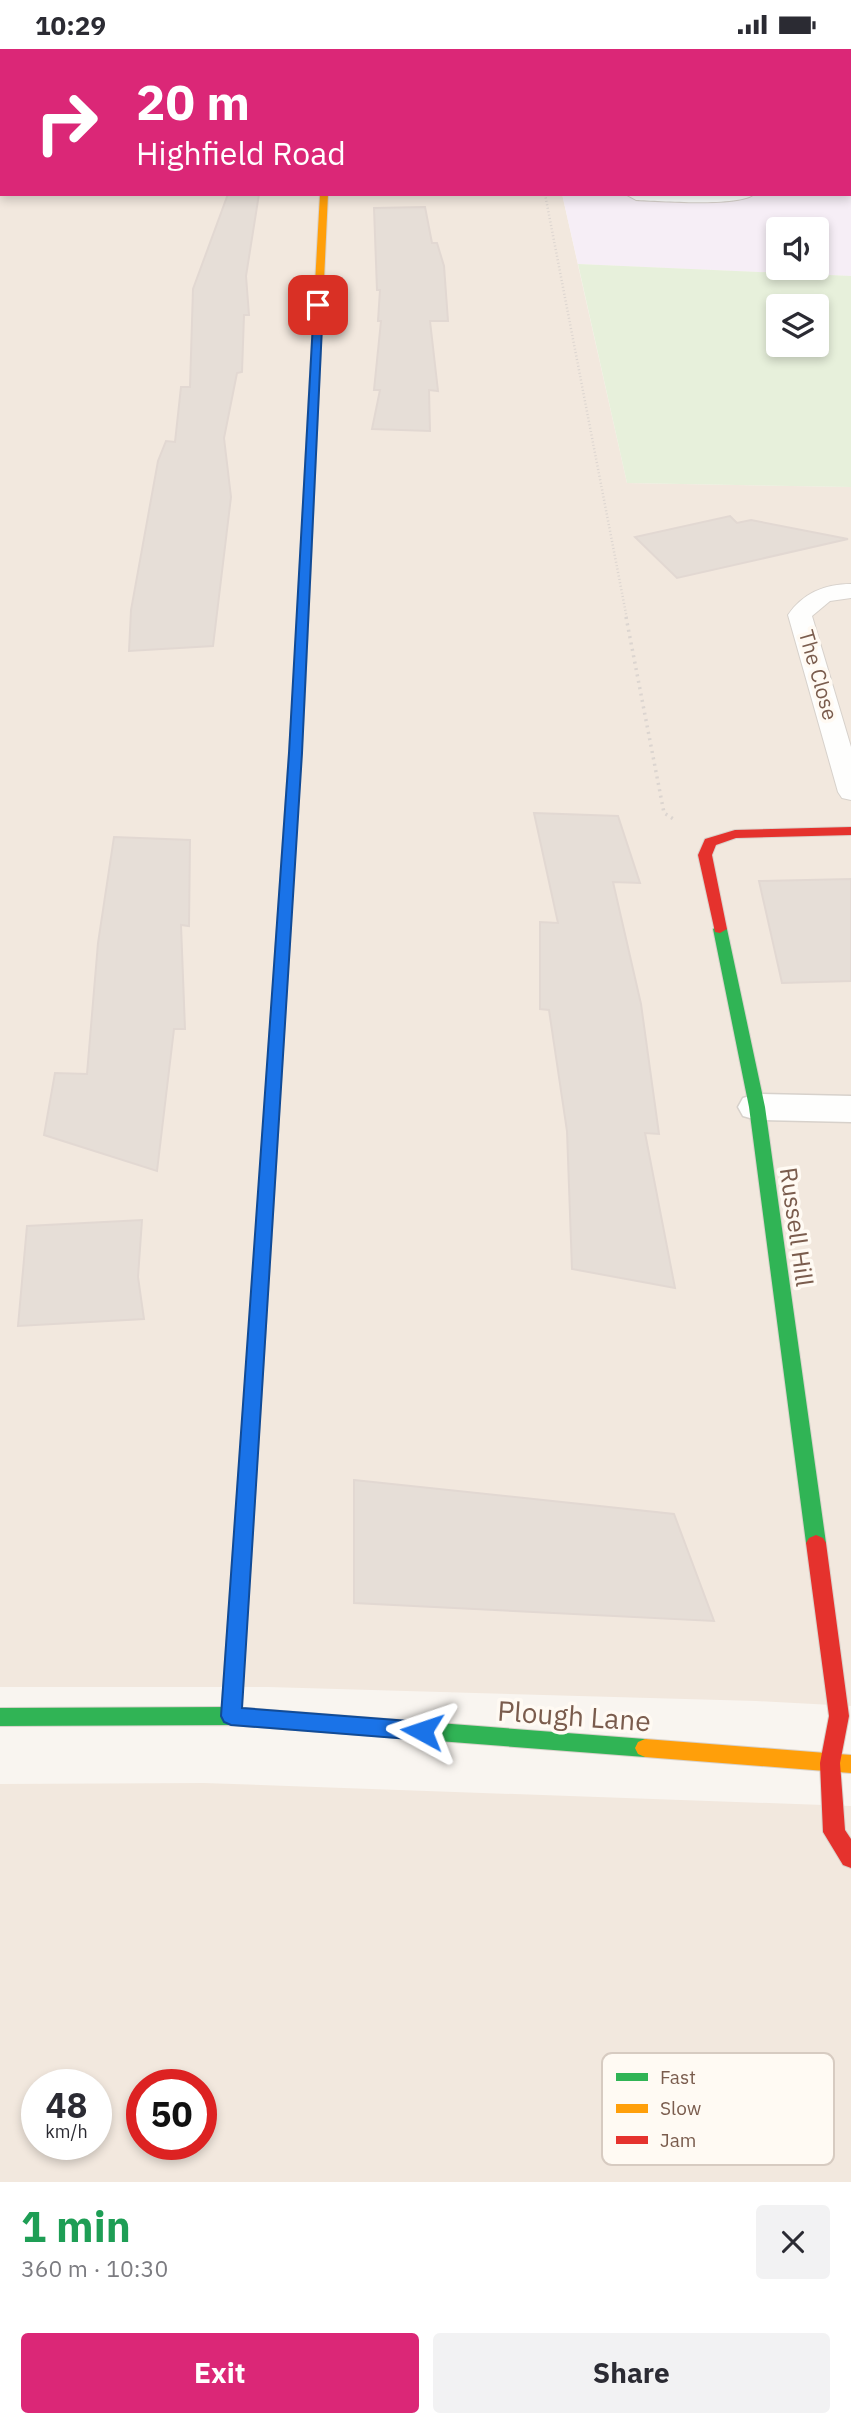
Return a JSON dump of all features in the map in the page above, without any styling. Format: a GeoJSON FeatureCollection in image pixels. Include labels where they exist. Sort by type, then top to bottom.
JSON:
{"type":"FeatureCollection","features":[{"type":"Feature","properties":{"kind":"street"},"geometry":{"type":"LineString","coordinates":[[231,1716],[295,766],[324,196]]}},
{"type":"Feature","properties":{"kind":"street"},"geometry":{"type":"LineString","coordinates":[[710,842],[735,834],[851,831]]}},
{"type":"Feature","properties":{"kind":"street","name":"Russell Hill"},"geometry":{"type":"LineString","coordinates":[[710,842],[705,855],[757,1107],[839,1716],[830,1763],[834,1832],[851,1859]]}},
{"type":"Feature","properties":{"kind":"street"},"geometry":{"type":"LineString","coordinates":[[757,1107],[851,1109]]}},
{"type":"Feature","properties":{"kind":"street","name":"Plough Lane"},"geometry":{"type":"LineString","coordinates":[[0,1717],[231,1716],[851,1764]]}},
{"type":"Feature","properties":{"kind":"lane"},"geometry":{"type":"LineString","coordinates":[[676,196],[726,196]]}},
{"type":"Feature","properties":{"kind":"lane","name":"The Close"},"geometry":{"type":"LineString","coordinates":[[851,591],[816,597],[800,615],[851,792]]}},
{"type":"Feature","properties":{"kind":"path"},"geometry":{"type":"LineString","coordinates":[[545,196],[664,813],[710,842]]}},
{"type":"Feature","properties":{"kind":"shaded area"},"geometry":{"type":"Polygon","coordinates":[[[0,196],[562,196],[627,483],[851,487],[851,1706],[268,1687],[0,1687],[0,196]]]}},
{"type":"Feature","properties":{"kind":"shaded area"},"geometry":{"type":"Polygon","coordinates":[[[562,196],[851,196],[851,276],[829,275],[829,217],[766,217],[766,272],[578,264],[562,196]]]}},
{"type":"Feature","properties":{"kind":"shaded area"},"geometry":{"type":"Polygon","coordinates":[[[204,1783],[851,1806],[851,2182],[0,2182],[0,1784],[204,1783]]]}},
{"type":"Feature","properties":{"kind":"green space"},"geometry":{"type":"Polygon","coordinates":[[[578,264],[766,272],[766,280],[829,280],[829,275],[851,276],[851,487],[627,483],[578,264]]]}},
{"type":"Feature","properties":{"kind":"building"},"geometry":{"type":"Polygon","coordinates":[[[227,196],[259,196],[246,276],[249,315],[244,315],[242,372],[237,373],[224,438],[231,497],[213,646],[129,651],[131,610],[158,461],[166,441],[175,442],[181,387],[190,387],[193,289],[227,196]]]}},
{"type":"Feature","properties":{"kind":"building"},"geometry":{"type":"Polygon","coordinates":[[[425,207],[432,243],[437,243],[444,266],[448,321],[430,321],[438,391],[429,390],[430,431],[372,429],[380,390],[374,390],[381,321],[378,321],[380,290],[377,290],[374,208],[425,207]]]}},
{"type":"Feature","properties":{"kind":"building"},"geometry":{"type":"Polygon","coordinates":[[[730,516],[737,523],[751,520],[848,539],[677,578],[635,537],[730,516]]]}},
{"type":"Feature","properties":{"kind":"building"},"geometry":{"type":"Polygon","coordinates":[[[534,813],[618,816],[640,883],[613,882],[641,1004],[659,1134],[645,1133],[675,1288],[572,1269],[567,1131],[549,1010],[540,1009],[540,922],[558,923],[534,813]]]}},
{"type":"Feature","properties":{"kind":"building"},"geometry":{"type":"Polygon","coordinates":[[[114,837],[190,840],[189,926],[181,925],[185,1029],[174,1029],[157,1171],[44,1135],[55,1073],[87,1074],[98,943],[114,837]]]}},
{"type":"Feature","properties":{"kind":"building"},"geometry":{"type":"Polygon","coordinates":[[[851,879],[851,981],[782,983],[759,881],[851,879]]]}},
{"type":"Feature","properties":{"kind":"building"},"geometry":{"type":"Polygon","coordinates":[[[142,1220],[138,1277],[144,1319],[18,1326],[27,1226],[142,1220]]]}},
{"type":"Feature","properties":{"kind":"building"},"geometry":{"type":"Polygon","coordinates":[[[354,1480],[674,1514],[714,1621],[354,1603],[354,1480]]]}},
{"type":"Feature","properties":{"kind":"traffic: fast"},"geometry":{"type":"LineString","coordinates":[[720,929],[757,1107],[816,1543]]}},
{"type":"Feature","properties":{"kind":"traffic: fast"},"geometry":{"type":"LineString","coordinates":[[0,1717],[231,1716],[645,1748]]}},
{"type":"Feature","properties":{"kind":"traffic: slow"},"geometry":{"type":"LineString","coordinates":[[313,410],[324,196]]}},
{"type":"Feature","properties":{"kind":"traffic: slow"},"geometry":{"type":"LineString","coordinates":[[264,1230],[299,694]]}},
{"type":"Feature","properties":{"kind":"traffic: slow"},"geometry":{"type":"LineString","coordinates":[[645,1748],[851,1764]]}},
{"type":"Feature","properties":{"kind":"traffic: jam"},"geometry":{"type":"LineString","coordinates":[[299,694],[313,410]]}},
{"type":"Feature","properties":{"kind":"traffic: jam"},"geometry":{"type":"LineString","coordinates":[[720,929],[705,855],[710,842],[735,834],[851,831]]}},
{"type":"Feature","properties":{"kind":"traffic: jam"},"geometry":{"type":"LineString","coordinates":[[231,1716],[264,1230]]}},
{"type":"Feature","properties":{"kind":"traffic: jam"},"geometry":{"type":"LineString","coordinates":[[816,1543],[839,1716],[830,1763],[834,1832],[851,1858]]}},
{"type":"Feature","properties":{"kind":"route"},"geometry":{"type":"LineString","coordinates":[[318,305],[296,753],[231,1716],[422,1731]]}}]}
